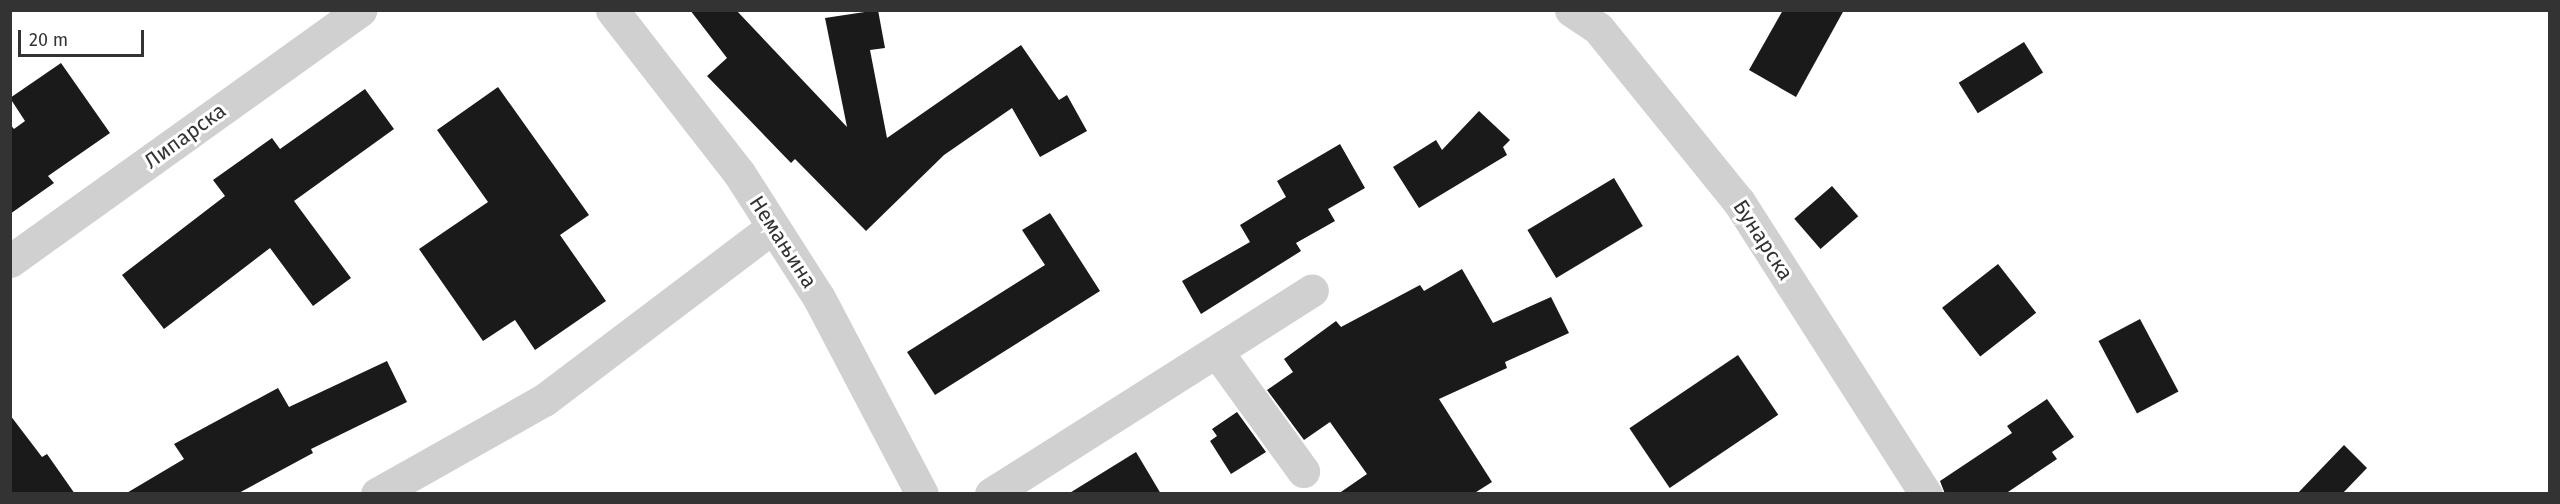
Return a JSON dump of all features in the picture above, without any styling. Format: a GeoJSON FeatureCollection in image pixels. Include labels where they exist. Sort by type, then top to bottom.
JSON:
{"type":"FeatureCollection","features":[{"type":"Feature","properties":{"kind":"street","name":"Липарска"},"geometry":{"type":"LineString","coordinates":[[10,261],[360,10]]}},
{"type":"Feature","properties":{"kind":"street","name":"Немањина"},"geometry":{"type":"LineString","coordinates":[[612,10],[739,173],[819,298],[922,494]]}},
{"type":"Feature","properties":{"kind":"street","name":"Бунарска"},"geometry":{"type":"LineString","coordinates":[[1571,10],[1598,27],[1739,202],[1926,494]]}},
{"type":"Feature","properties":{"kind":"street"},"geometry":{"type":"LineString","coordinates":[[377,494],[544,400],[772,226]]}},
{"type":"Feature","properties":{"kind":"street"},"geometry":{"type":"LineString","coordinates":[[991,494],[1312,290]]}},
{"type":"Feature","properties":{"kind":"street"},"geometry":{"type":"LineString","coordinates":[[1217,352],[1303,471]]}},
{"type":"Feature","properties":{"kind":"building"},"geometry":{"type":"Polygon","coordinates":[[[690,10],[736,10],[847,127],[825,18],[878,10],[885,48],[870,50],[887,138],[1021,45],[1059,100],[1067,95],[1087,131],[1040,157],[1012,108],[944,155],[866,231],[795,159],[791,163],[707,76],[727,58],[690,10]]]}},
{"type":"Feature","properties":{"kind":"building"},"geometry":{"type":"Polygon","coordinates":[[[1783,10],[1844,10],[1796,97],[1749,70],[1783,10]]]}},
{"type":"Feature","properties":{"kind":"building"},"geometry":{"type":"Polygon","coordinates":[[[2024,42],[2043,73],[1978,113],[1959,83],[2024,42]]]}},
{"type":"Feature","properties":{"kind":"building"},"geometry":{"type":"Polygon","coordinates":[[[61,63],[110,133],[48,176],[54,183],[10,214],[10,124],[14,129],[25,121],[10,98],[61,63]]]}},
{"type":"Feature","properties":{"kind":"building"},"geometry":{"type":"Polygon","coordinates":[[[498,87],[589,215],[560,235],[606,301],[535,350],[515,320],[483,341],[419,249],[488,202],[437,130],[498,87]]]}},
{"type":"Feature","properties":{"kind":"building"},"geometry":{"type":"Polygon","coordinates":[[[365,89],[394,129],[294,201],[351,278],[313,306],[270,248],[164,329],[122,275],[225,196],[213,180],[272,138],[280,149],[365,89]]]}},
{"type":"Feature","properties":{"kind":"building"},"geometry":{"type":"Polygon","coordinates":[[[1479,111],[1510,140],[1503,147],[1507,155],[1419,208],[1393,167],[1436,140],[1442,150],[1479,111]]]}},
{"type":"Feature","properties":{"kind":"building"},"geometry":{"type":"Polygon","coordinates":[[[1340,144],[1365,188],[1328,209],[1335,221],[1296,243],[1301,251],[1201,314],[1182,281],[1250,242],[1240,225],[1286,197],[1277,181],[1340,144]]]}},
{"type":"Feature","properties":{"kind":"building"},"geometry":{"type":"Polygon","coordinates":[[[1614,178],[1643,226],[1556,278],[1527,230],[1614,178]]]}},
{"type":"Feature","properties":{"kind":"building"},"geometry":{"type":"Polygon","coordinates":[[[1832,186],[1858,216],[1821,249],[1794,219],[1832,186]]]}},
{"type":"Feature","properties":{"kind":"building"},"geometry":{"type":"Polygon","coordinates":[[[1050,213],[1100,291],[935,395],[907,352],[1045,265],[1022,230],[1050,213]]]}},
{"type":"Feature","properties":{"kind":"building"},"geometry":{"type":"Polygon","coordinates":[[[1998,264],[2036,313],[1980,357],[1942,308],[1998,264]]]}},
{"type":"Feature","properties":{"kind":"building"},"geometry":{"type":"Polygon","coordinates":[[[1462,269],[1493,323],[1551,297],[1569,333],[1505,362],[1507,368],[1439,399],[1492,482],[1473,494],[1338,494],[1367,474],[1330,422],[1304,440],[1267,390],[1293,372],[1284,359],[1336,321],[1341,327],[1420,285],[1424,291],[1462,269]]]}},
{"type":"Feature","properties":{"kind":"building"},"geometry":{"type":"Polygon","coordinates":[[[2140,319],[2178,391],[2137,413],[2099,341],[2140,319]]]}},
{"type":"Feature","properties":{"kind":"building"},"geometry":{"type":"Polygon","coordinates":[[[1738,355],[1778,415],[1670,488],[1629,428],[1738,355]]]}},
{"type":"Feature","properties":{"kind":"building"},"geometry":{"type":"Polygon","coordinates":[[[387,361],[407,402],[311,449],[313,453],[237,494],[125,494],[184,459],[174,444],[278,388],[289,407],[387,361]]]}},
{"type":"Feature","properties":{"kind":"building"},"geometry":{"type":"Polygon","coordinates":[[[2047,399],[2074,437],[2052,452],[2057,459],[2005,494],[1945,494],[1940,481],[2012,433],[2007,426],[2047,399]]]}},
{"type":"Feature","properties":{"kind":"building"},"geometry":{"type":"Polygon","coordinates":[[[1237,412],[1266,452],[1231,474],[1210,441],[1217,436],[1212,429],[1237,412]]]}},
{"type":"Feature","properties":{"kind":"building"},"geometry":{"type":"Polygon","coordinates":[[[10,415],[42,457],[47,454],[75,494],[10,494],[10,415]]]}},
{"type":"Feature","properties":{"kind":"building"},"geometry":{"type":"Polygon","coordinates":[[[2344,445],[2367,468],[2342,494],[2297,494],[2344,445]]]}},
{"type":"Feature","properties":{"kind":"building"},"geometry":{"type":"Polygon","coordinates":[[[1136,452],[1161,494],[1068,494],[1136,452]]]}}]}
